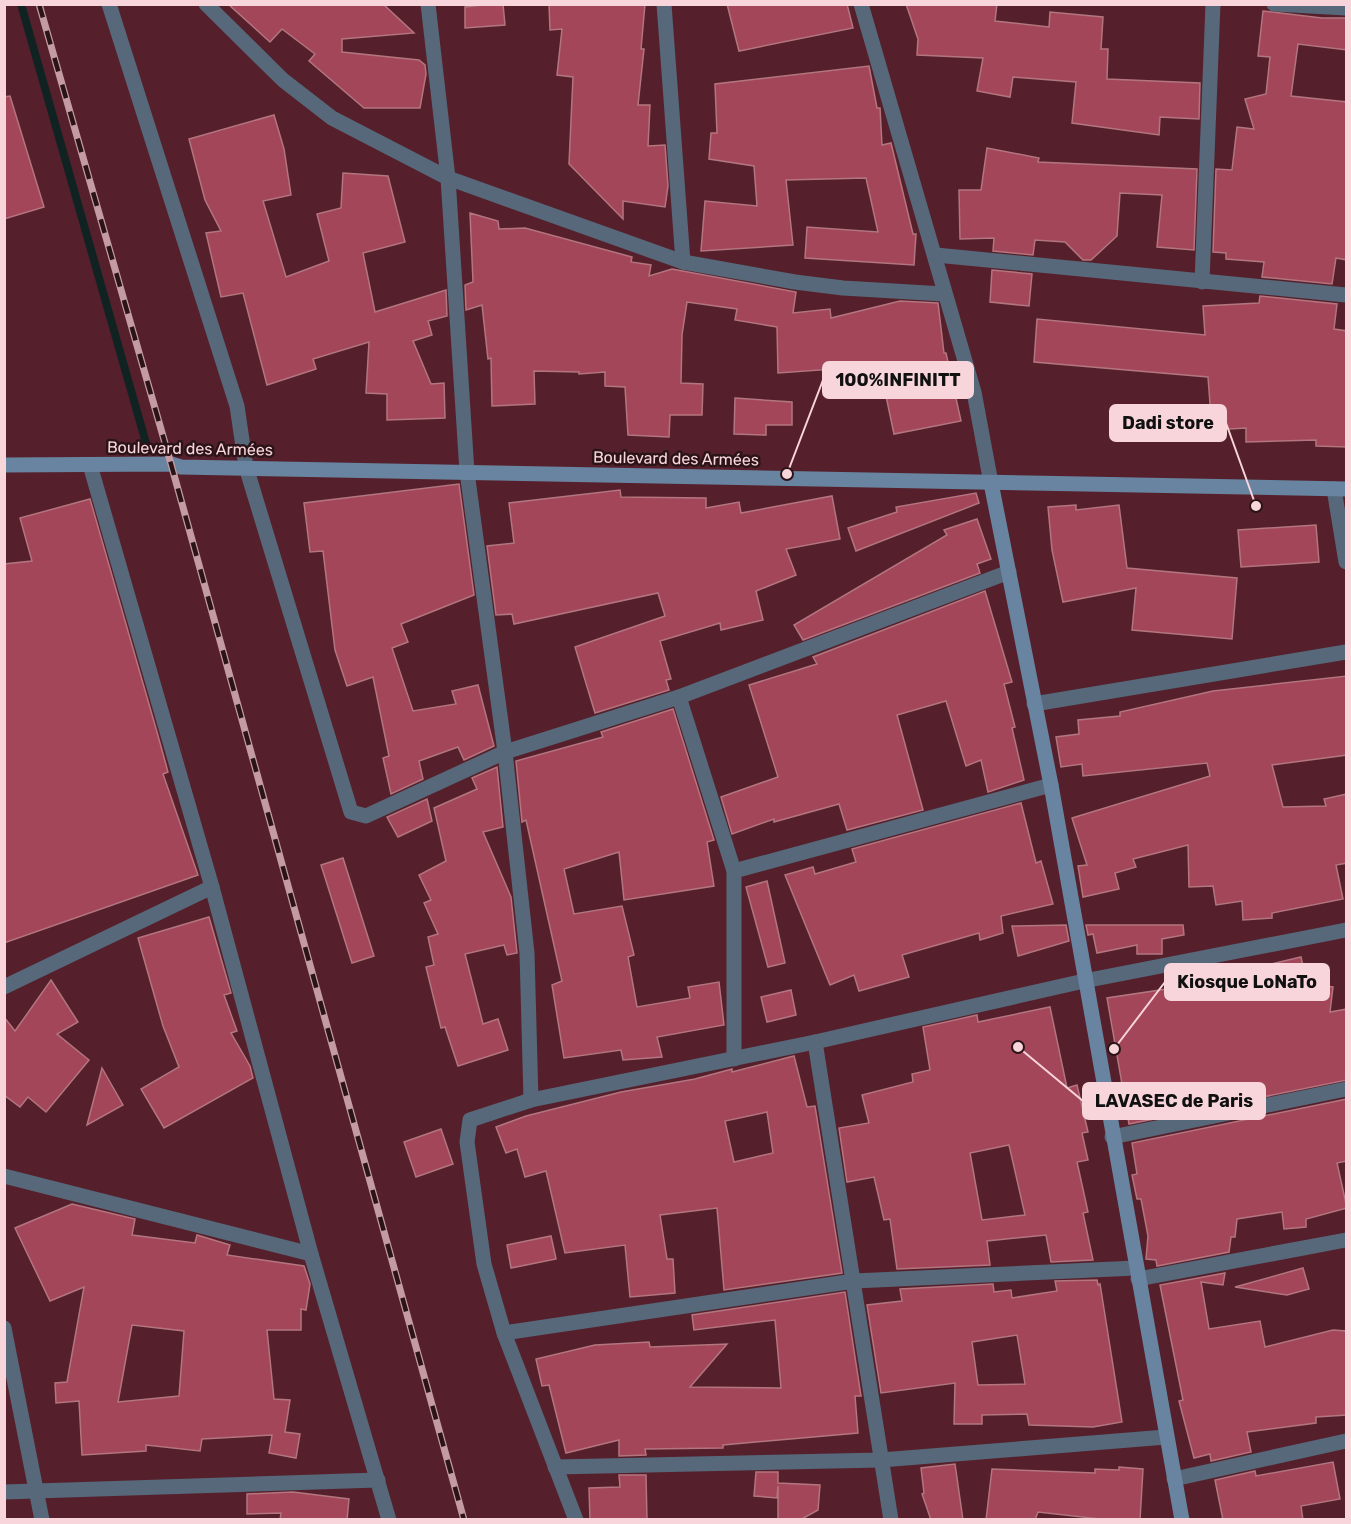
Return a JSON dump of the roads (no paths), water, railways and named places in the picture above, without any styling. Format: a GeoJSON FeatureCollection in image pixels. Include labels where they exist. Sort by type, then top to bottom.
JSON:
{"type":"FeatureCollection","features":[{"type":"Feature","properties":{"kind":"main road","name":"Boulevard des Armées"},"geometry":{"type":"LineString","coordinates":[[4,465],[246,467],[1340,489]]}},
{"type":"Feature","properties":{"kind":"main road"},"geometry":{"type":"LineString","coordinates":[[991,483],[1051,785],[1084,981],[1182,1520]]}},
{"type":"Feature","properties":{"kind":"street"},"geometry":{"type":"LineString","coordinates":[[109,4],[237,406],[246,467],[351,812],[366,816],[505,752],[679,697],[1009,572]]}},
{"type":"Feature","properties":{"kind":"street"},"geometry":{"type":"LineString","coordinates":[[206,4],[283,80],[332,118],[448,178],[683,262],[843,288],[944,294]]}},
{"type":"Feature","properties":{"kind":"street"},"geometry":{"type":"LineString","coordinates":[[428,4],[448,178],[467,472],[505,752],[526,953],[531,1100]]}},
{"type":"Feature","properties":{"kind":"street"},"geometry":{"type":"LineString","coordinates":[[664,4],[683,262]]}},
{"type":"Feature","properties":{"kind":"street"},"geometry":{"type":"LineString","coordinates":[[861,4],[884,90],[936,255],[944,294],[974,392],[991,483]]}},
{"type":"Feature","properties":{"kind":"street"},"geometry":{"type":"LineString","coordinates":[[1202,282],[1213,4]]}},
{"type":"Feature","properties":{"kind":"street"},"geometry":{"type":"LineString","coordinates":[[1274,4],[1347,8]]}},
{"type":"Feature","properties":{"kind":"street"},"geometry":{"type":"LineString","coordinates":[[936,255],[1347,295]]}},
{"type":"Feature","properties":{"kind":"street"},"geometry":{"type":"LineString","coordinates":[[90,465],[212,887],[311,1254],[389,1520]]}},
{"type":"Feature","properties":{"kind":"street"},"geometry":{"type":"LineString","coordinates":[[1340,489],[1347,562]]}},
{"type":"Feature","properties":{"kind":"street"},"geometry":{"type":"LineString","coordinates":[[1034,704],[1347,652]]}},
{"type":"Feature","properties":{"kind":"street"},"geometry":{"type":"LineString","coordinates":[[679,697],[734,871],[734,1059]]}},
{"type":"Feature","properties":{"kind":"street"},"geometry":{"type":"LineString","coordinates":[[734,871],[1051,785]]}},
{"type":"Feature","properties":{"kind":"street"},"geometry":{"type":"LineString","coordinates":[[4,987],[212,887]]}},
{"type":"Feature","properties":{"kind":"street"},"geometry":{"type":"LineString","coordinates":[[576,1520],[504,1333],[484,1264],[467,1131],[470,1120],[531,1100],[814,1042],[1084,981],[1347,930]]}},
{"type":"Feature","properties":{"kind":"street"},"geometry":{"type":"LineString","coordinates":[[814,1042],[891,1520]]}},
{"type":"Feature","properties":{"kind":"street"},"geometry":{"type":"LineString","coordinates":[[1112,1137],[1347,1089]]}},
{"type":"Feature","properties":{"kind":"street"},"geometry":{"type":"LineString","coordinates":[[4,1176],[311,1254]]}},
{"type":"Feature","properties":{"kind":"street"},"geometry":{"type":"LineString","coordinates":[[504,1333],[854,1281],[1137,1273],[1347,1240]]}},
{"type":"Feature","properties":{"kind":"street"},"geometry":{"type":"LineString","coordinates":[[4,1328],[42,1520]]}},
{"type":"Feature","properties":{"kind":"street"},"geometry":{"type":"LineString","coordinates":[[555,1467],[881,1460],[1166,1437]]}},
{"type":"Feature","properties":{"kind":"street"},"geometry":{"type":"LineString","coordinates":[[1174,1479],[1347,1441]]}},
{"type":"Feature","properties":{"kind":"street"},"geometry":{"type":"LineString","coordinates":[[4,1492],[36,1489],[378,1480]]}},
{"type":"Feature","properties":{"kind":"waterway"},"geometry":{"type":"LineString","coordinates":[[21,4],[146,443]]}},
{"type":"Feature","properties":{"kind":"railway"},"geometry":{"type":"LineString","coordinates":[[39,4],[171,464],[464,1520]]}},
{"type":"Feature","properties":{"kind":"place","name":"100%INFINITT"},"geometry":{"type":"Point","coordinates":[787,474]}},
{"type":"Feature","properties":{"kind":"place","name":"Dadi store"},"geometry":{"type":"Point","coordinates":[1256,506]}},
{"type":"Feature","properties":{"kind":"place","name":"LAVASEC de Paris"},"geometry":{"type":"Point","coordinates":[1018,1047]}},
{"type":"Feature","properties":{"kind":"place","name":"Kiosque LoNaTo"},"geometry":{"type":"Point","coordinates":[1114,1049]}}]}
